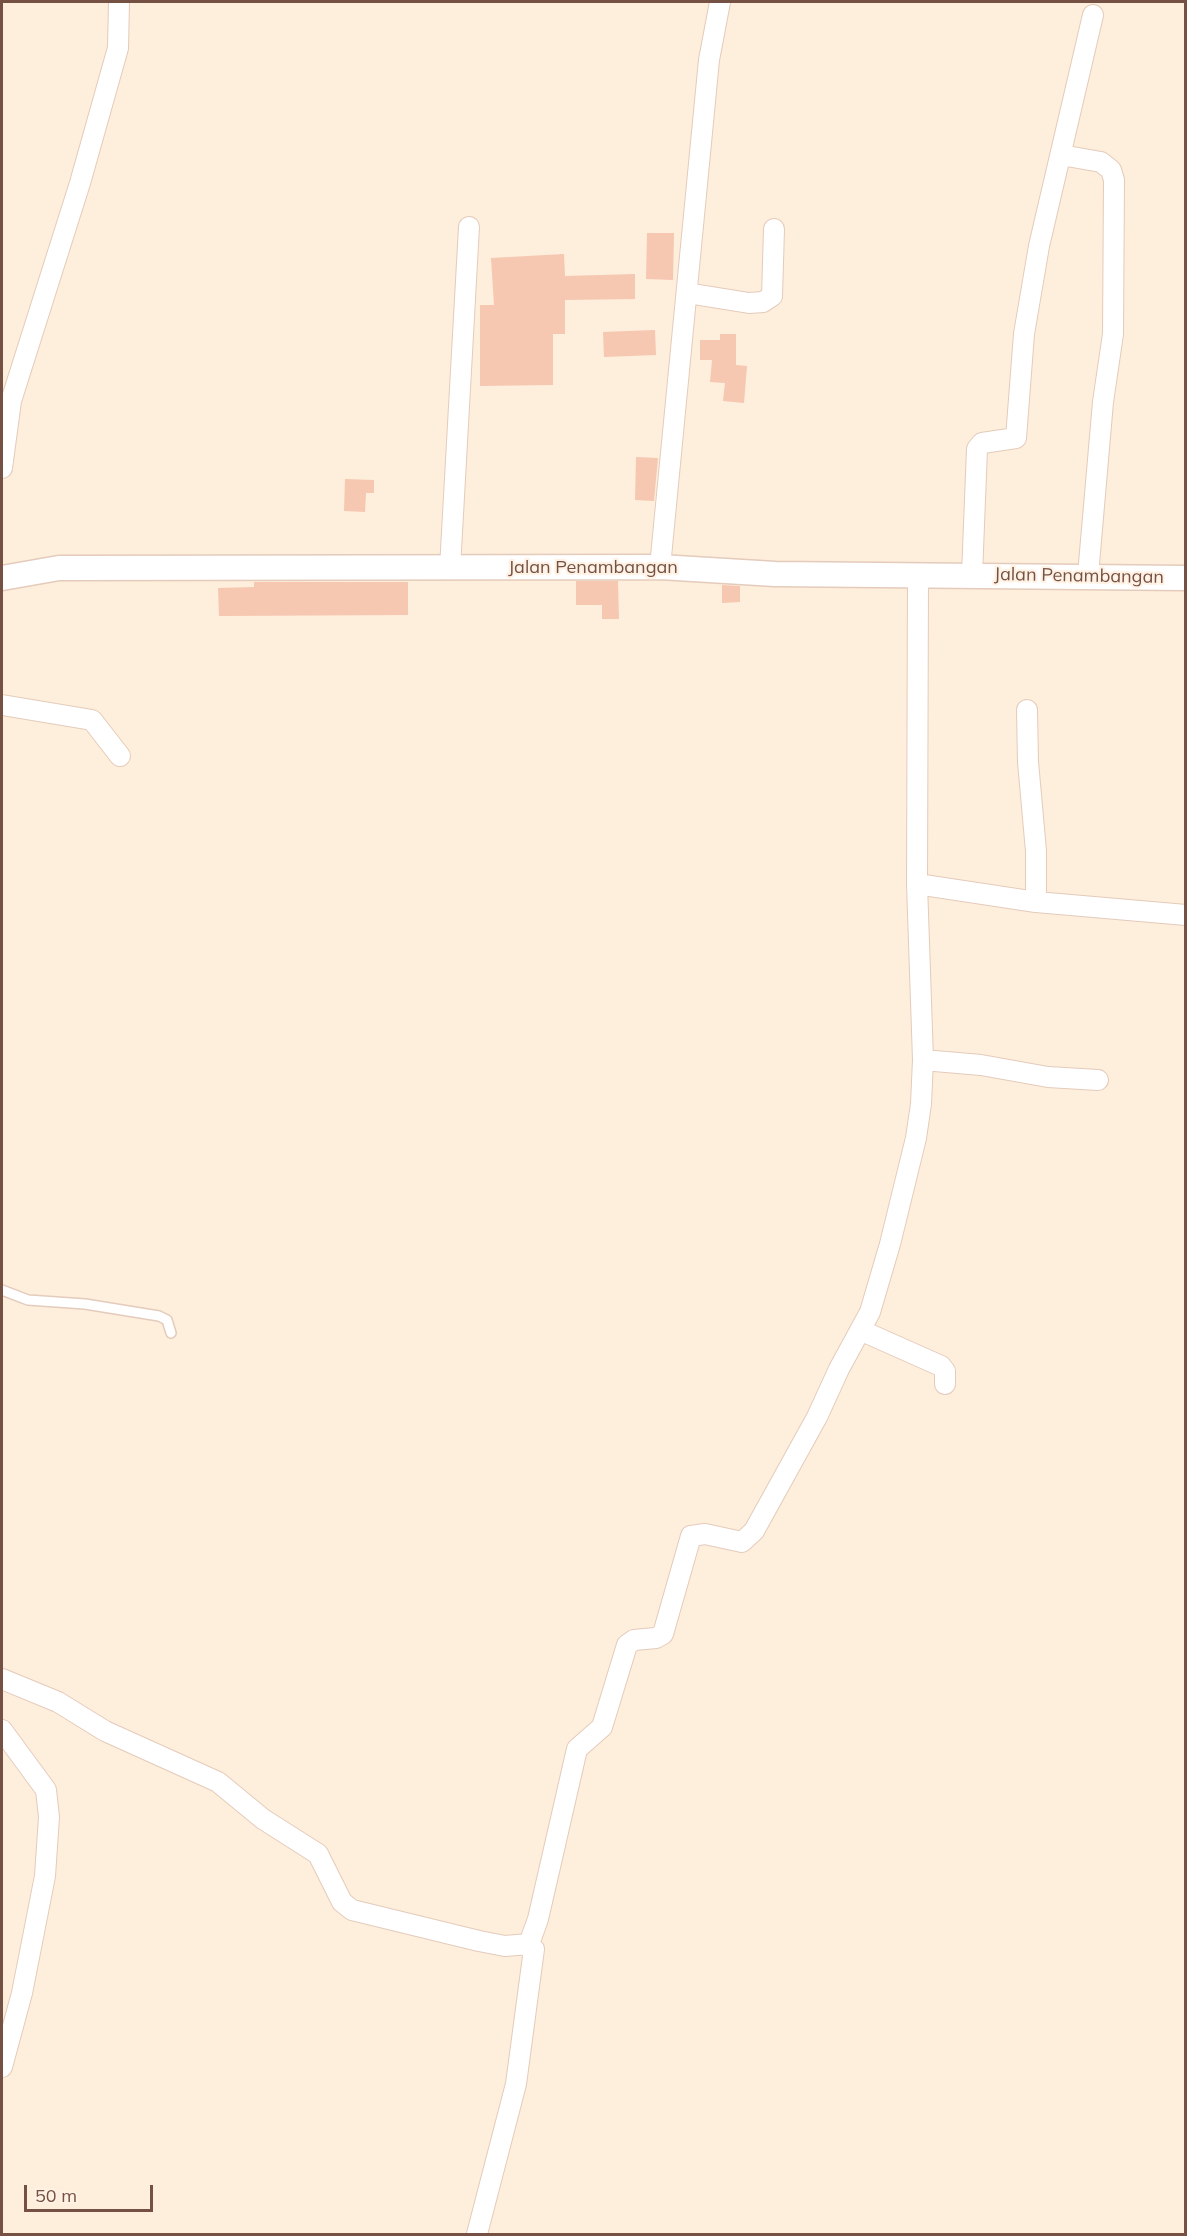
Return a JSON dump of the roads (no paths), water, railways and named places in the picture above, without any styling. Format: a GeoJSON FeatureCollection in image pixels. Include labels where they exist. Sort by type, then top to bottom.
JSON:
{"type":"FeatureCollection","features":[{"type":"Feature","properties":{"kind":"street"},"geometry":{"type":"LineString","coordinates":[[2,468],[11,401],[80,183],[118,48],[119,2]]}},
{"type":"Feature","properties":{"kind":"street"},"geometry":{"type":"LineString","coordinates":[[660,567],[709,60],[720,2]]}},
{"type":"Feature","properties":{"kind":"street"},"geometry":{"type":"LineString","coordinates":[[972,575],[977,450],[982,443],[1016,438],[1024,334],[1039,246],[1093,15]]}},
{"type":"Feature","properties":{"kind":"street"},"geometry":{"type":"LineString","coordinates":[[1061,155],[1101,162],[1111,170],[1114,180],[1113,334],[1100,437],[1088,575]]}},
{"type":"Feature","properties":{"kind":"street"},"geometry":{"type":"LineString","coordinates":[[450,568],[469,227]]}},
{"type":"Feature","properties":{"kind":"street"},"geometry":{"type":"LineString","coordinates":[[687,293],[749,303],[763,302],[772,296],[774,229]]}},
{"type":"Feature","properties":{"kind":"street","name":"Jalan Penambangan"},"geometry":{"type":"LineString","coordinates":[[2,578],[59,568],[660,567],[775,574],[1088,575],[1185,578]]}},
{"type":"Feature","properties":{"kind":"street"},"geometry":{"type":"LineString","coordinates":[[526,1946],[534,1935],[577,1749],[602,1727],[627,1645],[634,1640],[656,1638],[663,1634],[691,1536],[705,1534],[742,1542],[750,1538],[817,1417],[870,1312],[877,1289],[916,1138],[921,1104],[923,1060],[917,884],[918,576]]}},
{"type":"Feature","properties":{"kind":"street"},"geometry":{"type":"LineString","coordinates":[[2,705],[92,720],[120,756]]}},
{"type":"Feature","properties":{"kind":"street"},"geometry":{"type":"LineString","coordinates":[[1028,710],[1028,762],[1036,850],[1036,902]]}},
{"type":"Feature","properties":{"kind":"street"},"geometry":{"type":"LineString","coordinates":[[917,884],[1036,902],[1185,915]]}},
{"type":"Feature","properties":{"kind":"street"},"geometry":{"type":"LineString","coordinates":[[923,1060],[981,1065],[1048,1077],[1098,1080]]}},
{"type":"Feature","properties":{"kind":"street"},"geometry":{"type":"LineString","coordinates":[[860,1330],[942,1366],[945,1371],[945,1384]]}},
{"type":"Feature","properties":{"kind":"street"},"geometry":{"type":"LineString","coordinates":[[2,1679],[58,1702],[105,1731],[218,1782],[263,1819],[318,1854],[342,1902],[352,1910],[479,1941],[505,1946],[526,1946],[534,1949],[516,2084],[477,2235]]}},
{"type":"Feature","properties":{"kind":"street"},"geometry":{"type":"LineString","coordinates":[[2,1730],[36,1774],[46,1790],[49,1803],[45,1876],[22,1993],[2,2067]]}},
{"type":"Feature","properties":{"kind":"lane"},"geometry":{"type":"LineString","coordinates":[[2,1290],[28,1300],[85,1304],[159,1316],[167,1320],[171,1333]]}}]}
